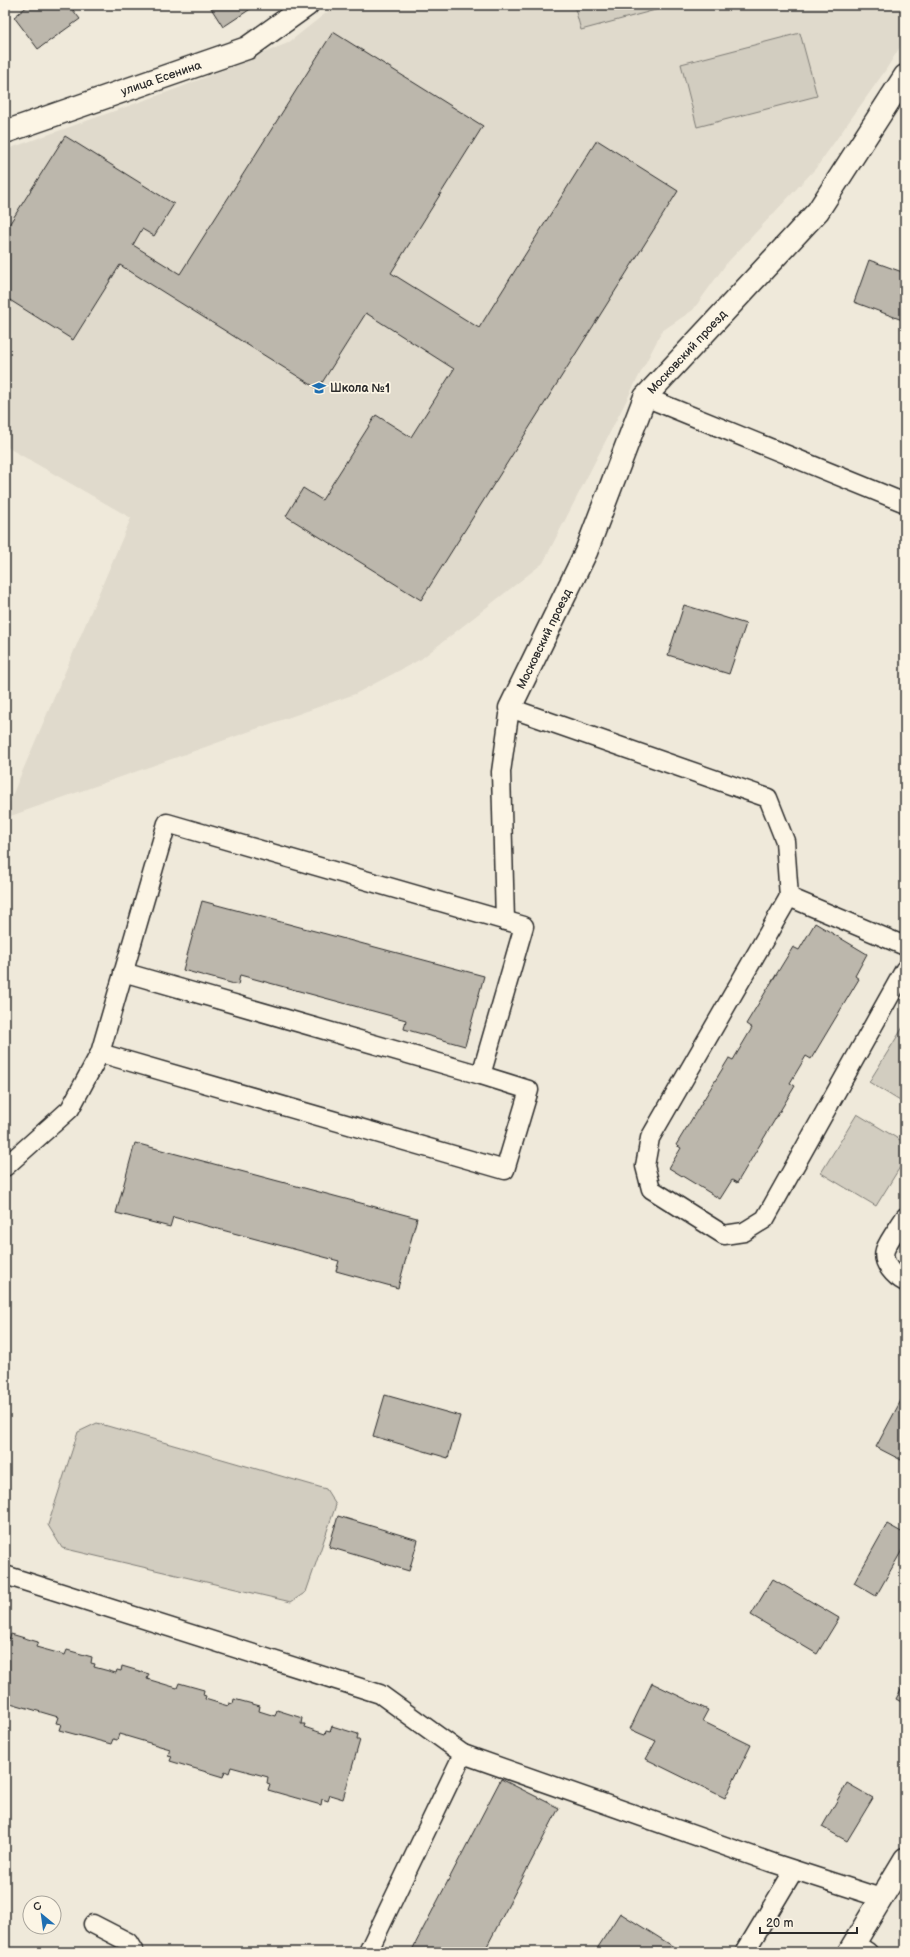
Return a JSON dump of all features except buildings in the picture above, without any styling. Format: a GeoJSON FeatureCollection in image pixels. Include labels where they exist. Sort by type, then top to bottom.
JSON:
{"type":"FeatureCollection","features":[{"type":"Feature","properties":{"kind":"street","name":"улица Есенина"},"geometry":{"type":"LineString","coordinates":[[5,132],[247,48],[307,5]]}},
{"type":"Feature","properties":{"kind":"street","name":"Московский проезд"},"geometry":{"type":"LineString","coordinates":[[510,708],[586,552],[645,397],[818,211],[905,76]]}},
{"type":"Feature","properties":{"kind":"street"},"geometry":{"type":"LineString","coordinates":[[857,1949],[881,1898],[905,1859]]}},
{"type":"Feature","properties":{"kind":"lane"},"geometry":{"type":"LineString","coordinates":[[645,397],[905,503]]}},
{"type":"Feature","properties":{"kind":"lane"},"geometry":{"type":"LineString","coordinates":[[505,921],[501,772],[510,708],[768,798],[785,841],[789,897],[650,1138],[645,1166],[652,1190],[724,1235],[744,1232],[765,1219],[905,969]]}},
{"type":"Feature","properties":{"kind":"lane"},"geometry":{"type":"LineString","coordinates":[[5,1167],[70,1109],[100,1053],[167,823],[524,926],[481,1075]]}},
{"type":"Feature","properties":{"kind":"lane"},"geometry":{"type":"LineString","coordinates":[[789,897],[905,946]]}},
{"type":"Feature","properties":{"kind":"lane"},"geometry":{"type":"LineString","coordinates":[[100,1053],[505,1170],[529,1090],[123,972]]}},
{"type":"Feature","properties":{"kind":"lane"},"geometry":{"type":"LineString","coordinates":[[905,1217],[885,1250],[887,1264],[897,1278],[905,1282]]}},
{"type":"Feature","properties":{"kind":"lane"},"geometry":{"type":"LineString","coordinates":[[5,1575],[380,1694],[463,1754],[794,1870],[881,1898]]}},
{"type":"Feature","properties":{"kind":"lane"},"geometry":{"type":"LineString","coordinates":[[368,1952],[463,1754]]}},
{"type":"Feature","properties":{"kind":"lane"},"geometry":{"type":"LineString","coordinates":[[745,1952],[794,1870]]}},
{"type":"Feature","properties":{"kind":"lane"},"geometry":{"type":"LineString","coordinates":[[94,1924],[128,1942],[134,1952]]}},
{"type":"Feature","properties":{"kind":"shaded area","name":"Школа №1"},"geometry":{"type":"Polygon","coordinates":[[[336,5],[905,5],[905,39],[885,71],[816,168],[726,264],[693,310],[662,331],[543,563],[421,659],[355,694],[5,818],[5,812],[131,518],[5,446],[5,150],[179,88],[288,43],[336,5]]]}},
{"type":"Feature","properties":{"kind":"shaded area"},"geometry":{"type":"Polygon","coordinates":[[[574,5],[674,5],[581,30],[574,5]]]}},
{"type":"Feature","properties":{"kind":"shaded area"},"geometry":{"type":"Polygon","coordinates":[[[800,33],[817,96],[697,127],[681,64],[800,33]]]}},
{"type":"Feature","properties":{"kind":"shaded area"},"geometry":{"type":"Polygon","coordinates":[[[905,1024],[905,1104],[869,1082],[905,1024]]]}},
{"type":"Feature","properties":{"kind":"shaded area"},"geometry":{"type":"Polygon","coordinates":[[[857,1114],[905,1143],[905,1159],[876,1206],[821,1173],[857,1114]]]}},
{"type":"Feature","properties":{"kind":"shaded area"},"geometry":{"type":"Polygon","coordinates":[[[97,1423],[326,1489],[336,1505],[306,1592],[291,1602],[62,1548],[48,1525],[78,1432],[97,1423]]]}},
{"type":"Feature","properties":{"kind":"place","name":"Школа №1"},"geometry":{"type":"Point","coordinates":[319,388]}}]}
